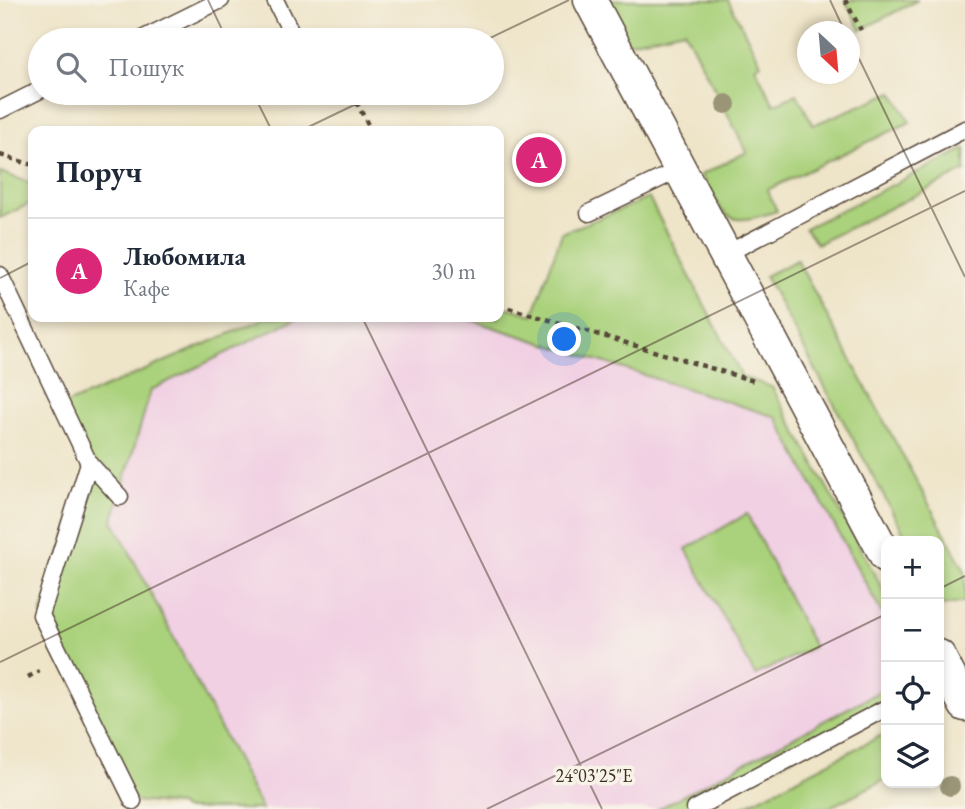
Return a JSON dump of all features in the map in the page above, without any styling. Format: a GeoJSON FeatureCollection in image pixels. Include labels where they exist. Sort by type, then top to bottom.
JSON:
{"type":"FeatureCollection","features":[{"type":"Feature","properties":{"kind":"street"},"geometry":{"type":"LineString","coordinates":[[590,0],[678,170],[726,254],[881,547]]}},
{"type":"Feature","properties":{"kind":"street"},"geometry":{"type":"LineString","coordinates":[[944,673],[965,705]]}},
{"type":"Feature","properties":{"kind":"lane"},"geometry":{"type":"LineString","coordinates":[[163,28],[220,0]]}},
{"type":"Feature","properties":{"kind":"lane"},"geometry":{"type":"LineString","coordinates":[[275,0],[289,28]]}},
{"type":"Feature","properties":{"kind":"lane"},"geometry":{"type":"LineString","coordinates":[[0,110],[28,96]]}},
{"type":"Feature","properties":{"kind":"lane"},"geometry":{"type":"LineString","coordinates":[[726,254],[965,129]]}},
{"type":"Feature","properties":{"kind":"lane"},"geometry":{"type":"LineString","coordinates":[[589,213],[678,170]]}},
{"type":"Feature","properties":{"kind":"lane"},"geometry":{"type":"LineString","coordinates":[[0,275],[89,463],[120,497]]}},
{"type":"Feature","properties":{"kind":"lane"},"geometry":{"type":"LineString","coordinates":[[89,463],[41,615],[133,801]]}},
{"type":"Feature","properties":{"kind":"lane"},"geometry":{"type":"LineString","coordinates":[[695,809],[881,711]]}},
{"type":"Feature","properties":{"kind":"path"},"geometry":{"type":"LineString","coordinates":[[845,0],[861,30]]}},
{"type":"Feature","properties":{"kind":"path"},"geometry":{"type":"LineString","coordinates":[[358,105],[368,126]]}},
{"type":"Feature","properties":{"kind":"path"},"geometry":{"type":"LineString","coordinates":[[0,155],[28,163]]}},
{"type":"Feature","properties":{"kind":"path"},"geometry":{"type":"LineString","coordinates":[[504,306],[762,384]]}},
{"type":"Feature","properties":{"kind":"shaded area"},"geometry":{"type":"Polygon","coordinates":[[[289,322],[477,322],[776,417],[881,612],[881,691],[658,809],[262,809],[113,520],[151,390],[289,322]]]}},
{"type":"Feature","properties":{"kind":"green space"},"geometry":{"type":"Polygon","coordinates":[[[602,0],[728,0],[761,63],[755,67],[774,105],[797,94],[813,125],[893,92],[910,122],[767,190],[777,211],[746,219],[729,216],[722,211],[701,175],[747,152],[684,30],[625,43],[602,0]]]}},
{"type":"Feature","properties":{"kind":"green space"},"geometry":{"type":"Polygon","coordinates":[[[845,0],[918,0],[861,30],[860,21],[856,21],[845,0]]]}},
{"type":"Feature","properties":{"kind":"green space"},"geometry":{"type":"Polygon","coordinates":[[[965,149],[965,171],[817,244],[805,228],[965,149]]]}},
{"type":"Feature","properties":{"kind":"green space"},"geometry":{"type":"Polygon","coordinates":[[[0,172],[28,182],[28,204],[0,218],[0,172]]]}},
{"type":"Feature","properties":{"kind":"green space"},"geometry":{"type":"Polygon","coordinates":[[[649,198],[742,377],[772,387],[881,586],[881,612],[776,417],[477,322],[504,322],[504,306],[533,315],[562,233],[649,198]]]}},
{"type":"Feature","properties":{"kind":"green space"},"geometry":{"type":"Polygon","coordinates":[[[797,260],[965,571],[965,602],[944,606],[944,536],[905,536],[765,276],[797,260]]]}},
{"type":"Feature","properties":{"kind":"green space"},"geometry":{"type":"Polygon","coordinates":[[[256,322],[289,322],[151,390],[113,520],[262,809],[183,809],[180,805],[133,801],[41,615],[89,463],[62,406],[256,322]]]}},
{"type":"Feature","properties":{"kind":"green space"},"geometry":{"type":"Polygon","coordinates":[[[747,514],[814,647],[755,675],[686,549],[747,514]]]}},
{"type":"Feature","properties":{"kind":"green space"},"geometry":{"type":"Polygon","coordinates":[[[881,691],[881,711],[695,809],[658,809],[881,691]]]}},
{"type":"Feature","properties":{"kind":"green space"},"geometry":{"type":"Polygon","coordinates":[[[881,736],[881,782],[826,809],[739,809],[881,736]]]}},
{"type":"Feature","properties":{"kind":"place","name":"Любомила"},"geometry":{"type":"Point","coordinates":[539,160]}}]}
